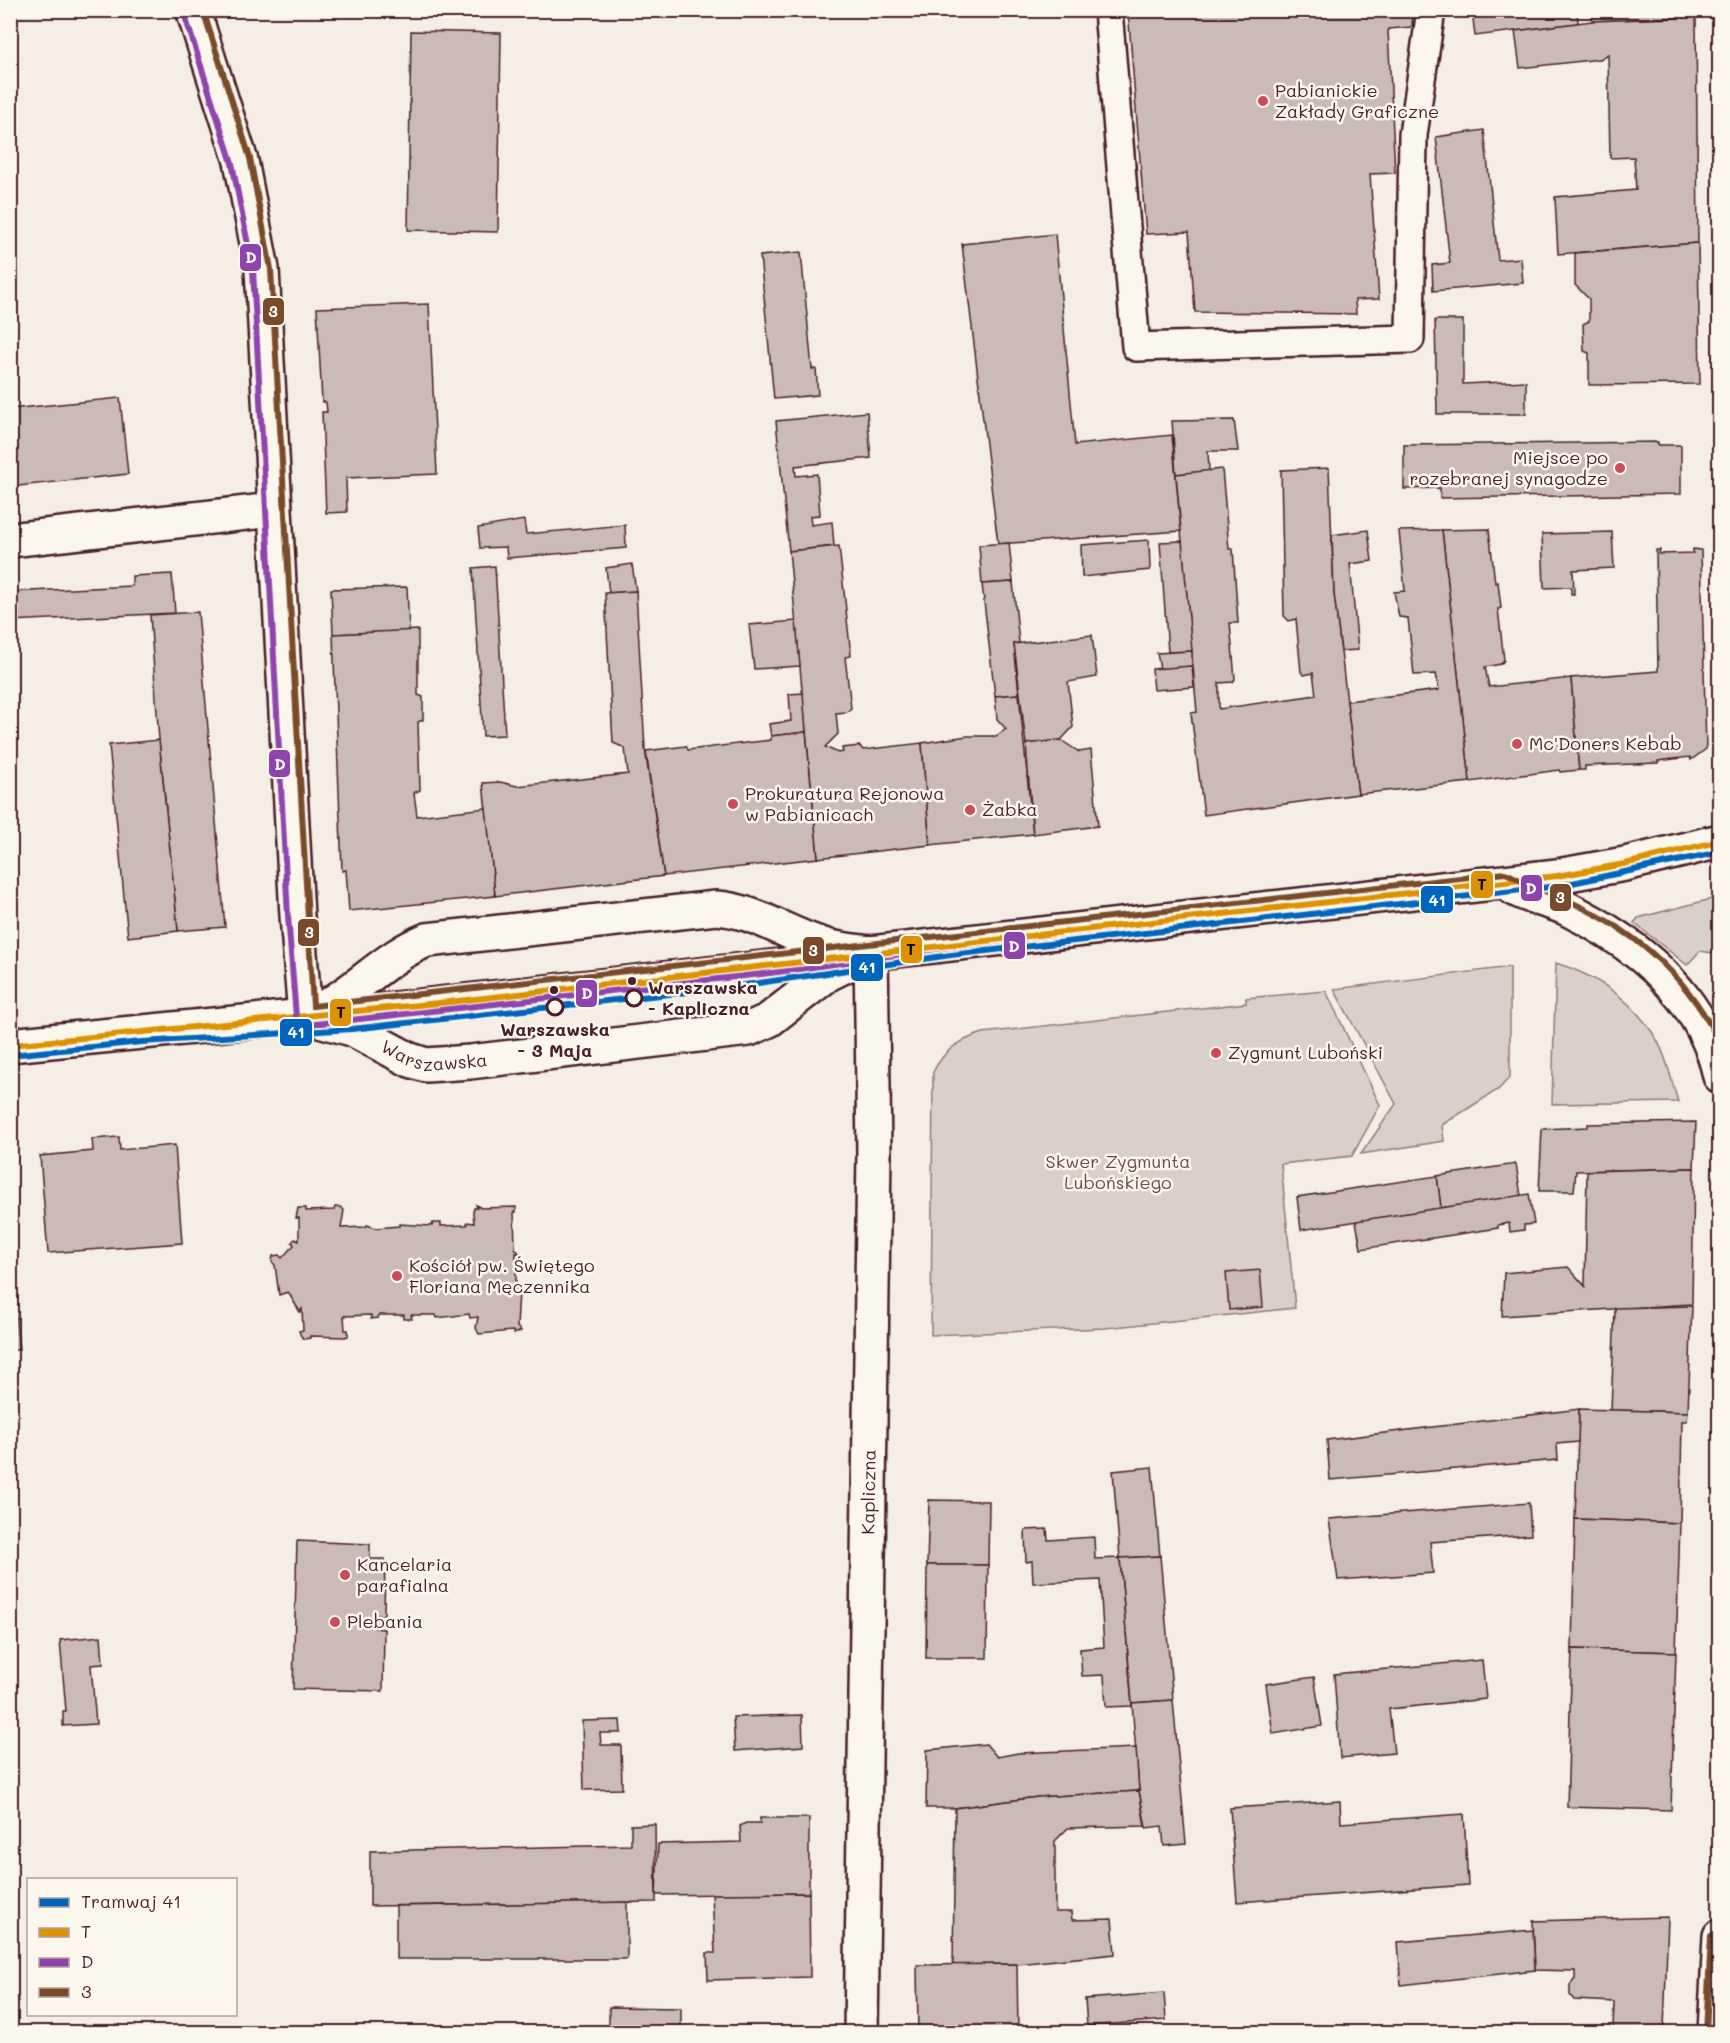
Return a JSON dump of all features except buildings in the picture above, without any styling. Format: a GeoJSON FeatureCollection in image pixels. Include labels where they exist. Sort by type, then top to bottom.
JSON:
{"type":"FeatureCollection","features":[{"type":"Feature","properties":{"kind":"street"},"geometry":{"type":"LineString","coordinates":[[193,10],[241,161],[262,269],[273,510],[305,1016]]}},
{"type":"Feature","properties":{"kind":"street"},"geometry":{"type":"LineString","coordinates":[[10,540],[273,510]]}},
{"type":"Feature","properties":{"kind":"street","name":"Warszawska"},"geometry":{"type":"LineString","coordinates":[[10,1045],[305,1016],[328,1008],[393,957],[427,940],[716,908],[734,909],[751,914],[818,944],[843,951],[871,953],[1505,882],[1625,864],[1719,841]]}},
{"type":"Feature","properties":{"kind":"street"},"geometry":{"type":"LineString","coordinates":[[1505,882],[1516,891],[1561,906],[1591,921],[1631,946],[1662,973],[1680,992],[1696,1015],[1708,1040],[1719,1076]]}},
{"type":"Feature","properties":{"kind":"street","name":"Warszawska"},"geometry":{"type":"LineString","coordinates":[[305,1016],[352,1029],[410,1060],[426,1065],[470,1062],[748,1029],[769,1020],[828,974],[871,953]]}},
{"type":"Feature","properties":{"kind":"street","name":"Kapliczna"},"geometry":{"type":"LineString","coordinates":[[861,2032],[874,1153],[871,953]]}},
{"type":"Feature","properties":{"kind":"street"},"geometry":{"type":"LineString","coordinates":[[1715,2032],[1719,1936]]}},
{"type":"Feature","properties":{"kind":"lane"},"geometry":{"type":"LineString","coordinates":[[1108,10],[1136,347],[1410,339],[1413,135],[1431,10]]}},
{"type":"Feature","properties":{"kind":"lane"},"geometry":{"type":"LineString","coordinates":[[305,1016],[871,953]]}},
{"type":"Feature","properties":{"kind":"green space"},"geometry":{"type":"Polygon","coordinates":[[[1719,897],[1719,954],[1700,951],[1687,965],[1634,923],[1638,918],[1719,897]]]}},
{"type":"Feature","properties":{"kind":"green space"},"geometry":{"type":"Polygon","coordinates":[[[1556,963],[1584,974],[1610,989],[1643,1020],[1661,1048],[1678,1102],[1552,1104],[1556,963]]]}},
{"type":"Feature","properties":{"kind":"green space"},"geometry":{"type":"Polygon","coordinates":[[[1510,967],[1510,1077],[1499,1089],[1442,1125],[1444,1141],[1361,1154],[1396,1104],[1334,989],[1510,967]]]}},
{"type":"Feature","properties":{"kind":"green space","name":"Skwer Zygmunta Lubońskiego"},"geometry":{"type":"Polygon","coordinates":[[[1326,991],[1380,1105],[1352,1156],[1281,1164],[1295,1308],[1105,1328],[931,1335],[933,1072],[942,1057],[953,1047],[983,1033],[1246,1003],[1246,998],[1326,991]]]}},
{"type":"Feature","properties":{"kind":"tram line","name":"41"},"geometry":{"type":"LineString","coordinates":[[10,1055],[142,1042],[352,1029],[724,988],[951,955],[1558,886],[1720,852]]}},
{"type":"Feature","properties":{"kind":"transit line","name":"3"},"geometry":{"type":"LineString","coordinates":[[203,10],[250,158],[271,269],[313,1006],[1505,873],[1592,913],[1619,928],[1643,946],[1686,989],[1704,1014],[1720,1043]]}},
{"type":"Feature","properties":{"kind":"transit line","name":"D"},"geometry":{"type":"LineString","coordinates":[[184,13],[232,163],[253,270],[288,916],[296,1017]]}},
{"type":"Feature","properties":{"kind":"transit line","name":"T"},"geometry":{"type":"LineString","coordinates":[[10,1045],[449,1002],[1557,876],[1625,864],[1720,841]]}},
{"type":"Feature","properties":{"kind":"transit line","name":"D"},"geometry":{"type":"LineString","coordinates":[[306,1025],[1558,885],[1627,873],[1720,850]]}},
{"type":"Feature","properties":{"kind":"transit line","name":"3"},"geometry":{"type":"LineString","coordinates":[[1706,2032],[1711,1936]]}},
{"type":"Feature","properties":{"kind":"place","name":"Pabianickie Zakłady Graficzne"},"geometry":{"type":"Point","coordinates":[1263,101]}},
{"type":"Feature","properties":{"kind":"place","name":"Miejsce po rozebranej synagodze"},"geometry":{"type":"Point","coordinates":[1620,468]}},
{"type":"Feature","properties":{"kind":"place","name":"Mc'Doners Kebab"},"geometry":{"type":"Point","coordinates":[1517,744]}},
{"type":"Feature","properties":{"kind":"place","name":"Prokuratura Rejonowa w Pabianicach"},"geometry":{"type":"Point","coordinates":[733,804]}},
{"type":"Feature","properties":{"kind":"place","name":"Żabka"},"geometry":{"type":"Point","coordinates":[970,810]}},
{"type":"Feature","properties":{"kind":"place","name":"Warszawska - Kapliczna"},"geometry":{"type":"Point","coordinates":[634,998]}},
{"type":"Feature","properties":{"kind":"place","name":"Warszawska - 3 Maja"},"geometry":{"type":"Point","coordinates":[555,1007]}},
{"type":"Feature","properties":{"kind":"place","name":"Zygmunt Luboński"},"geometry":{"type":"Point","coordinates":[1216,1053]}},
{"type":"Feature","properties":{"kind":"place","name":"Kościół pw. Świętego Floriana Męczennika"},"geometry":{"type":"Point","coordinates":[397,1276]}},
{"type":"Feature","properties":{"kind":"place","name":"Kancelaria parafialna"},"geometry":{"type":"Point","coordinates":[345,1575]}},
{"type":"Feature","properties":{"kind":"place","name":"Plebania"},"geometry":{"type":"Point","coordinates":[335,1622]}}]}
